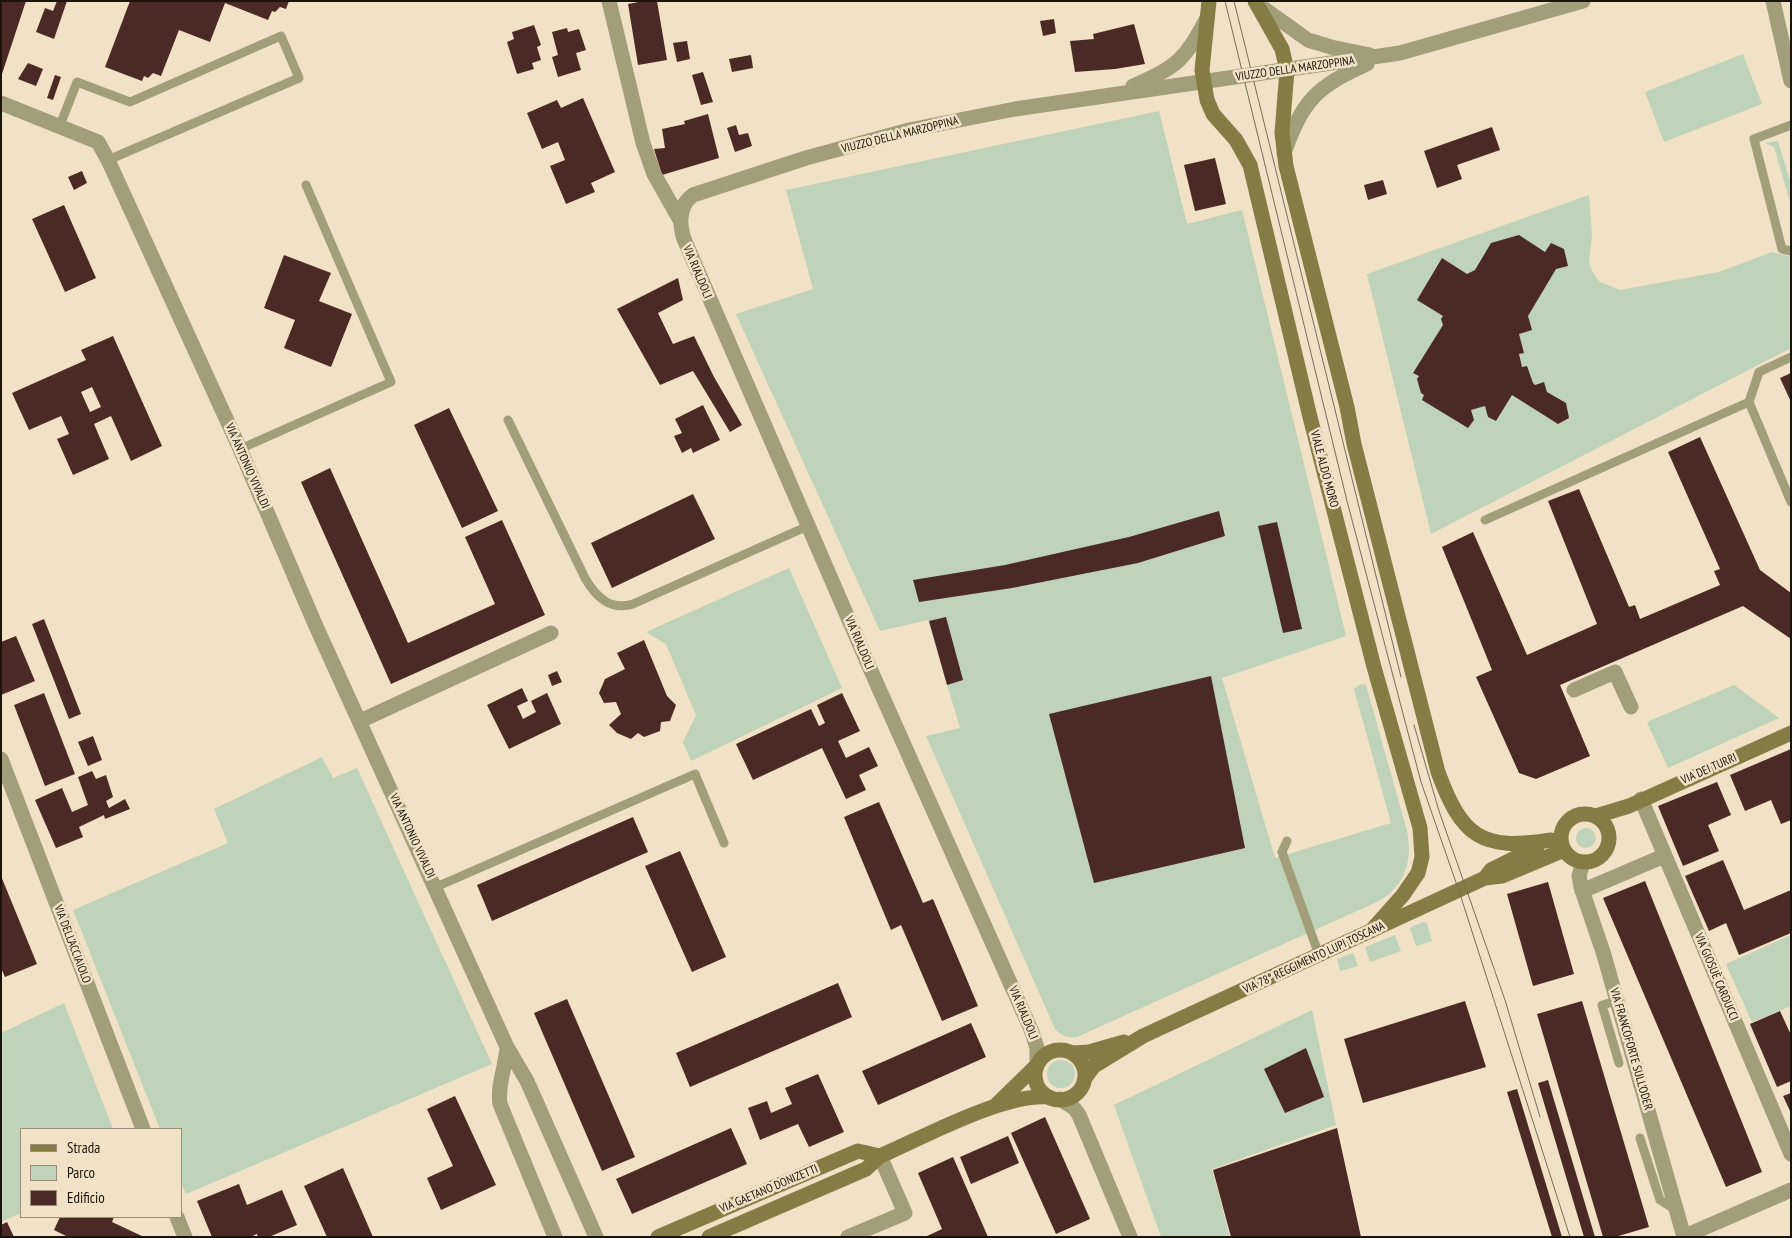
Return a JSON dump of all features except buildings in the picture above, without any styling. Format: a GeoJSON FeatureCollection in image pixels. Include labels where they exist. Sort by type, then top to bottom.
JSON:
{"type":"FeatureCollection","features":[{"type":"Feature","properties":{"kind":"street","name":"VIA RIALDOLI"},"geometry":{"type":"LineString","coordinates":[[609,1],[643,143],[654,174],[680,220],[684,239],[808,526],[1032,1032],[1037,1048],[1037,1083],[1054,1098],[1074,1108],[1080,1115],[1130,1237]]}},
{"type":"Feature","properties":{"kind":"street","name":"VIALE ALDO MORO"},"geometry":{"type":"LineString","coordinates":[[1209,1],[1202,63],[1203,83],[1213,114],[1236,140],[1250,165],[1310,416],[1381,693],[1420,828],[1422,857],[1418,873],[1403,895],[1371,931]]}},
{"type":"Feature","properties":{"kind":"street","name":"VIUZZO DELLA MARZOPPINA"},"geometry":{"type":"LineString","coordinates":[[680,220],[687,200],[694,195],[806,158],[910,130],[1015,109],[1119,92],[1203,83],[1382,57],[1447,42],[1584,1]]}},
{"type":"Feature","properties":{"kind":"street"},"geometry":{"type":"LineString","coordinates":[[1773,1],[1791,81]]}},
{"type":"Feature","properties":{"kind":"street","name":"VIUZZO DELLA MARZOPPINA"},"geometry":{"type":"LineString","coordinates":[[1255,2],[1313,42],[1382,57]]}},
{"type":"Feature","properties":{"kind":"street"},"geometry":{"type":"LineString","coordinates":[[1255,2],[1282,49],[1287,70],[1287,91],[1282,123],[1284,153],[1305,247],[1347,407],[1354,444],[1421,710],[1448,798],[1461,821],[1486,838],[1512,844],[1556,837],[1570,857],[1583,863]]}},
{"type":"Feature","properties":{"kind":"street","name":"VIUZZO DELLA MARZOPPINA"},"geometry":{"type":"LineString","coordinates":[[1119,92],[1174,66],[1187,54],[1208,17]]}},
{"type":"Feature","properties":{"kind":"street","name":"VIUZZO DELLA MARZOPPINA"},"geometry":{"type":"LineString","coordinates":[[1284,153],[1297,118],[1311,98],[1331,82],[1382,57]]}},
{"type":"Feature","properties":{"kind":"street","name":"VIA ANTONIO VIVALDI"},"geometry":{"type":"LineString","coordinates":[[1,103],[60,125],[98,142],[108,160],[240,449],[507,1047],[527,1081],[596,1237]]}},
{"type":"Feature","properties":{"kind":"street"},"geometry":{"type":"LineString","coordinates":[[360,721],[551,633]]}},
{"type":"Feature","properties":{"kind":"street"},"geometry":{"type":"LineString","coordinates":[[1574,690],[1614,672],[1631,707]]}},
{"type":"Feature","properties":{"kind":"street","name":"VIA DEI TURRI"},"geometry":{"type":"LineString","coordinates":[[1556,837],[1566,823],[1574,817],[1584,814],[1596,816],[1634,803],[1791,733]]}},
{"type":"Feature","properties":{"kind":"street","name":"VIA DELL'ACCIAIOLO"},"geometry":{"type":"LineString","coordinates":[[1,759],[143,1128]]}},
{"type":"Feature","properties":{"kind":"street","name":"VIA DEI TURRI"},"geometry":{"type":"LineString","coordinates":[[1583,863],[1593,861],[1603,854],[1609,842],[1608,831],[1634,803]]}},
{"type":"Feature","properties":{"kind":"street","name":"VIA GIOSUÈ CARDUCCI"},"geometry":{"type":"LineString","coordinates":[[1634,803],[1664,856],[1791,1154]]}},
{"type":"Feature","properties":{"kind":"street"},"geometry":{"type":"LineString","coordinates":[[1596,816],[1603,822],[1608,831]]}},
{"type":"Feature","properties":{"kind":"street","name":"VIA 78° REGGIMENTO LUPI TOSCANA"},"geometry":{"type":"LineString","coordinates":[[1486,878],[1491,870],[1504,862],[1556,837]]}},
{"type":"Feature","properties":{"kind":"street","name":"VIA 78° REGGIMENTO LUPI TOSCANA"},"geometry":{"type":"LineString","coordinates":[[1084,1078],[1094,1066],[1143,1036],[1486,878],[1502,876],[1564,850]]}},
{"type":"Feature","properties":{"kind":"street"},"geometry":{"type":"LineString","coordinates":[[1582,891],[1664,856]]}},
{"type":"Feature","properties":{"kind":"street","name":"VIA FRANCOFORTE SULL'ODER"},"geometry":{"type":"LineString","coordinates":[[1583,863],[1579,876],[1582,891],[1617,1000],[1684,1237]]}},
{"type":"Feature","properties":{"kind":"street","name":"VIA 78° REGGIMENTO LUPI TOSCANA"},"geometry":{"type":"LineString","coordinates":[[1072,1053],[1089,1052],[1143,1036]]}},
{"type":"Feature","properties":{"kind":"street"},"geometry":{"type":"LineString","coordinates":[[507,1047],[504,1072],[499,1085],[500,1104],[555,1237]]}},
{"type":"Feature","properties":{"kind":"street","name":"VIA RIALDOLI"},"geometry":{"type":"LineString","coordinates":[[1037,1065],[1042,1058],[1053,1051],[1062,1050],[1072,1053]]}},
{"type":"Feature","properties":{"kind":"street"},"geometry":{"type":"LineString","coordinates":[[1054,1098],[1070,1098],[1078,1092],[1084,1078],[1083,1066],[1072,1053]]}},
{"type":"Feature","properties":{"kind":"street","name":"VIA GAETANO DONIZETTI"},"geometry":{"type":"LineString","coordinates":[[994,1107],[1037,1065]]}},
{"type":"Feature","properties":{"kind":"street"},"geometry":{"type":"LineString","coordinates":[[504,1072],[516,1074],[527,1081]]}},
{"type":"Feature","properties":{"kind":"street","name":"VIA GAETANO DONIZETTI"},"geometry":{"type":"LineString","coordinates":[[709,1237],[866,1169],[880,1156],[994,1107],[1024,1097],[1054,1098]]}},
{"type":"Feature","properties":{"kind":"street","name":"VIA GAETANO DONIZETTI"},"geometry":{"type":"LineString","coordinates":[[658,1237],[858,1151],[880,1156]]}},
{"type":"Feature","properties":{"kind":"street"},"geometry":{"type":"LineString","coordinates":[[848,1237],[905,1213],[880,1156]]}},
{"type":"Feature","properties":{"kind":"street"},"geometry":{"type":"LineString","coordinates":[[1684,1237],[1791,1190]]}},
{"type":"Feature","properties":{"kind":"street"},"geometry":{"type":"LineString","coordinates":[[177,1218],[185,1237]]}},
{"type":"Feature","properties":{"kind":"lane"},"geometry":{"type":"LineString","coordinates":[[60,125],[77,82],[130,102],[281,36],[299,78],[108,160]]}},
{"type":"Feature","properties":{"kind":"lane"},"geometry":{"type":"LineString","coordinates":[[1791,126],[1754,140],[1782,249],[1791,251]]}},
{"type":"Feature","properties":{"kind":"lane"},"geometry":{"type":"LineString","coordinates":[[240,449],[391,382],[306,185]]}},
{"type":"Feature","properties":{"kind":"lane"},"geometry":{"type":"LineString","coordinates":[[1791,357],[1758,372],[1749,402],[1791,502]]}},
{"type":"Feature","properties":{"kind":"lane"},"geometry":{"type":"LineString","coordinates":[[1485,520],[1749,402]]}},
{"type":"Feature","properties":{"kind":"lane"},"geometry":{"type":"LineString","coordinates":[[508,420],[585,578],[594,593],[608,604],[625,606],[633,604],[808,526]]}},
{"type":"Feature","properties":{"kind":"lane","name":"VIA ANTONIO VIVALDI"},"geometry":{"type":"LineString","coordinates":[[436,887],[695,774],[724,843]]}},
{"type":"Feature","properties":{"kind":"lane"},"geometry":{"type":"LineString","coordinates":[[1286,841],[1282,852],[1319,955]]}},
{"type":"Feature","properties":{"kind":"lane"},"geometry":{"type":"LineString","coordinates":[[1617,1000],[1602,1005],[1619,1063]]}},
{"type":"Feature","properties":{"kind":"lane"},"geometry":{"type":"LineString","coordinates":[[1640,1138],[1660,1200],[1678,1211]]}},
{"type":"Feature","properties":{"kind":"green space"},"geometry":{"type":"Polygon","coordinates":[[[1743,54],[1762,104],[1664,142],[1645,92],[1743,54]]]}},
{"type":"Feature","properties":{"kind":"green space"},"geometry":{"type":"Polygon","coordinates":[[[1159,111],[1187,224],[1242,210],[1346,636],[1222,678],[1275,858],[1391,823],[1354,689],[1361,684],[1366,685],[1407,831],[1409,852],[1408,862],[1401,880],[1388,895],[1379,901],[1077,1037],[1071,1037],[1062,1035],[1055,1029],[926,736],[960,728],[928,620],[880,631],[736,314],[813,289],[786,190],[1159,111]]]}},
{"type":"Feature","properties":{"kind":"green space"},"geometry":{"type":"Polygon","coordinates":[[[1778,141],[1791,184],[1791,205],[1774,147],[1765,143],[1778,141]]]}},
{"type":"Feature","properties":{"kind":"green space"},"geometry":{"type":"Polygon","coordinates":[[[1589,195],[1592,234],[1589,263],[1593,273],[1600,282],[1620,290],[1719,272],[1772,252],[1791,257],[1791,348],[1431,534],[1367,274],[1589,195]]]}},
{"type":"Feature","properties":{"kind":"green space"},"geometry":{"type":"Polygon","coordinates":[[[789,568],[842,688],[691,761],[683,742],[696,715],[666,644],[646,632],[789,568]]]}},
{"type":"Feature","properties":{"kind":"green space"},"geometry":{"type":"Polygon","coordinates":[[[1734,685],[1779,718],[1668,768],[1647,722],[1734,685]]]}},
{"type":"Feature","properties":{"kind":"green space"},"geometry":{"type":"Polygon","coordinates":[[[322,757],[333,778],[357,768],[492,1064],[186,1194],[182,1184],[182,1128],[160,1128],[73,910],[228,843],[214,809],[322,757]]]}},
{"type":"Feature","properties":{"kind":"green space"},"geometry":{"type":"Polygon","coordinates":[[[1582,828],[1590,828],[1596,834],[1596,842],[1590,848],[1582,848],[1576,842],[1576,834],[1582,828]]]}},
{"type":"Feature","properties":{"kind":"green space"},"geometry":{"type":"Polygon","coordinates":[[[1423,922],[1427,923],[1432,941],[1416,946],[1410,928],[1423,922]]]}},
{"type":"Feature","properties":{"kind":"green space"},"geometry":{"type":"Polygon","coordinates":[[[1395,935],[1401,951],[1370,962],[1365,947],[1395,935]]]}},
{"type":"Feature","properties":{"kind":"green space"},"geometry":{"type":"Polygon","coordinates":[[[1791,935],[1791,1006],[1752,1022],[1726,964],[1791,935]]]}},
{"type":"Feature","properties":{"kind":"green space"},"geometry":{"type":"Polygon","coordinates":[[[1353,953],[1358,966],[1340,971],[1337,959],[1353,953]]]}},
{"type":"Feature","properties":{"kind":"green space"},"geometry":{"type":"Polygon","coordinates":[[[64,1003],[113,1128],[20,1128],[20,1213],[1,1222],[1,1033],[64,1003]]]}},
{"type":"Feature","properties":{"kind":"green space"},"geometry":{"type":"Polygon","coordinates":[[[1312,1010],[1336,1125],[1212,1169],[1230,1237],[1161,1237],[1114,1105],[1312,1010]]]}},
{"type":"Feature","properties":{"kind":"green space"},"geometry":{"type":"Polygon","coordinates":[[[1061,1060],[1071,1064],[1075,1074],[1071,1084],[1061,1088],[1051,1084],[1047,1074],[1051,1064],[1061,1060]]]}},
{"type":"Feature","properties":{"kind":"tram line"},"geometry":{"type":"LineString","coordinates":[[1225,1],[1347,501],[1421,782],[1459,891],[1570,1237]]}},
{"type":"Feature","properties":{"kind":"tram line"},"geometry":{"type":"LineString","coordinates":[[1234,1],[1401,677]]}},
{"type":"Feature","properties":{"kind":"tram line"},"geometry":{"type":"LineString","coordinates":[[1414,725],[1439,811],[1505,1000],[1540,1117]]}}]}
